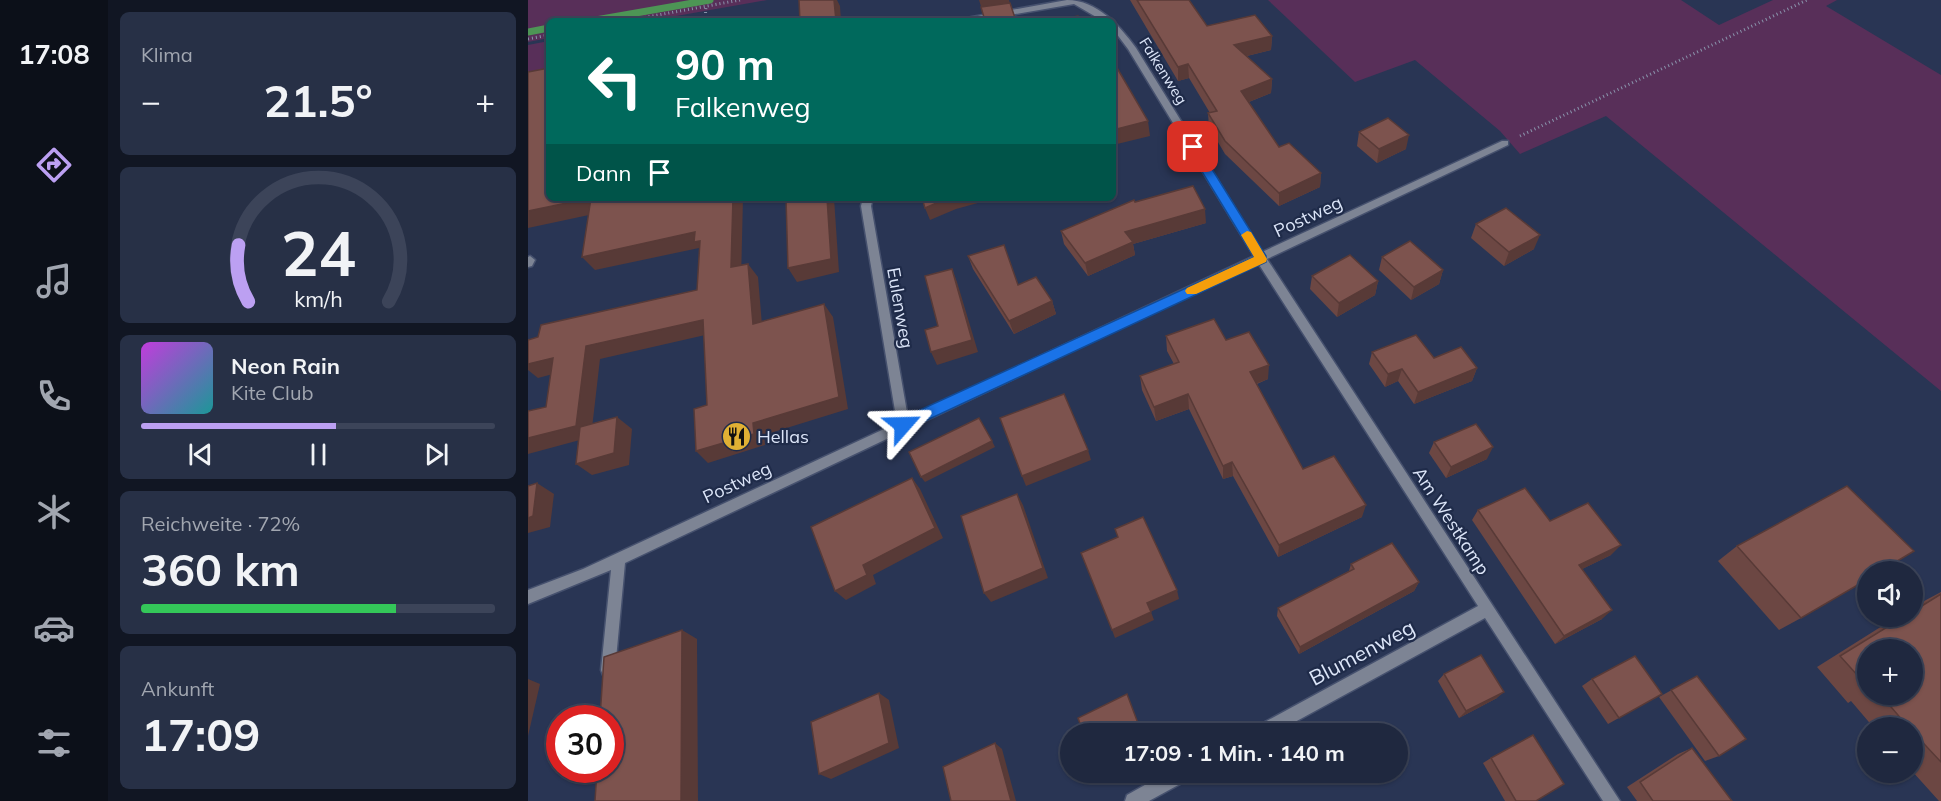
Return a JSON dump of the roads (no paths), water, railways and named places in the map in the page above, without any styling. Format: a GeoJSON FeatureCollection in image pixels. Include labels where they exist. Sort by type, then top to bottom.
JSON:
{"type":"FeatureCollection","features":[{"type":"Feature","properties":{"kind":"street","name":"Falkenweg"},"geometry":{"type":"LineString","coordinates":[[978,18],[1075,1],[1104,18]]}},
{"type":"Feature","properties":{"kind":"street","name":"Falkenweg"},"geometry":{"type":"LineString","coordinates":[[1116,29],[1137,57],[1262,259]]}},
{"type":"Feature","properties":{"kind":"street","name":"Postweg"},"geometry":{"type":"LineString","coordinates":[[528,597],[619,559],[1505,143]]}},
{"type":"Feature","properties":{"kind":"street","name":"Eulenweg"},"geometry":{"type":"LineString","coordinates":[[867,201],[866,206],[903,425]]}},
{"type":"Feature","properties":{"kind":"street","name":"Am Westkamp"},"geometry":{"type":"LineString","coordinates":[[1262,259],[1612,801]]}},
{"type":"Feature","properties":{"kind":"street"},"geometry":{"type":"LineString","coordinates":[[607,684],[619,559]]}},
{"type":"Feature","properties":{"kind":"street","name":"Blumenweg"},"geometry":{"type":"LineString","coordinates":[[1277,723],[1487,609]]}},
{"type":"Feature","properties":{"kind":"street"},"geometry":{"type":"LineString","coordinates":[[1133,801],[1165,783]]}},
{"type":"Feature","properties":{"kind":"waterway"},"geometry":{"type":"LineString","coordinates":[[607,18],[710,0]]}},
{"type":"Feature","properties":{"kind":"waterway"},"geometry":{"type":"LineString","coordinates":[[528,32],[546,29]]}},
{"type":"Feature","properties":{"kind":"place","name":"Hellas"},"geometry":{"type":"Point","coordinates":[736,437]}}]}
